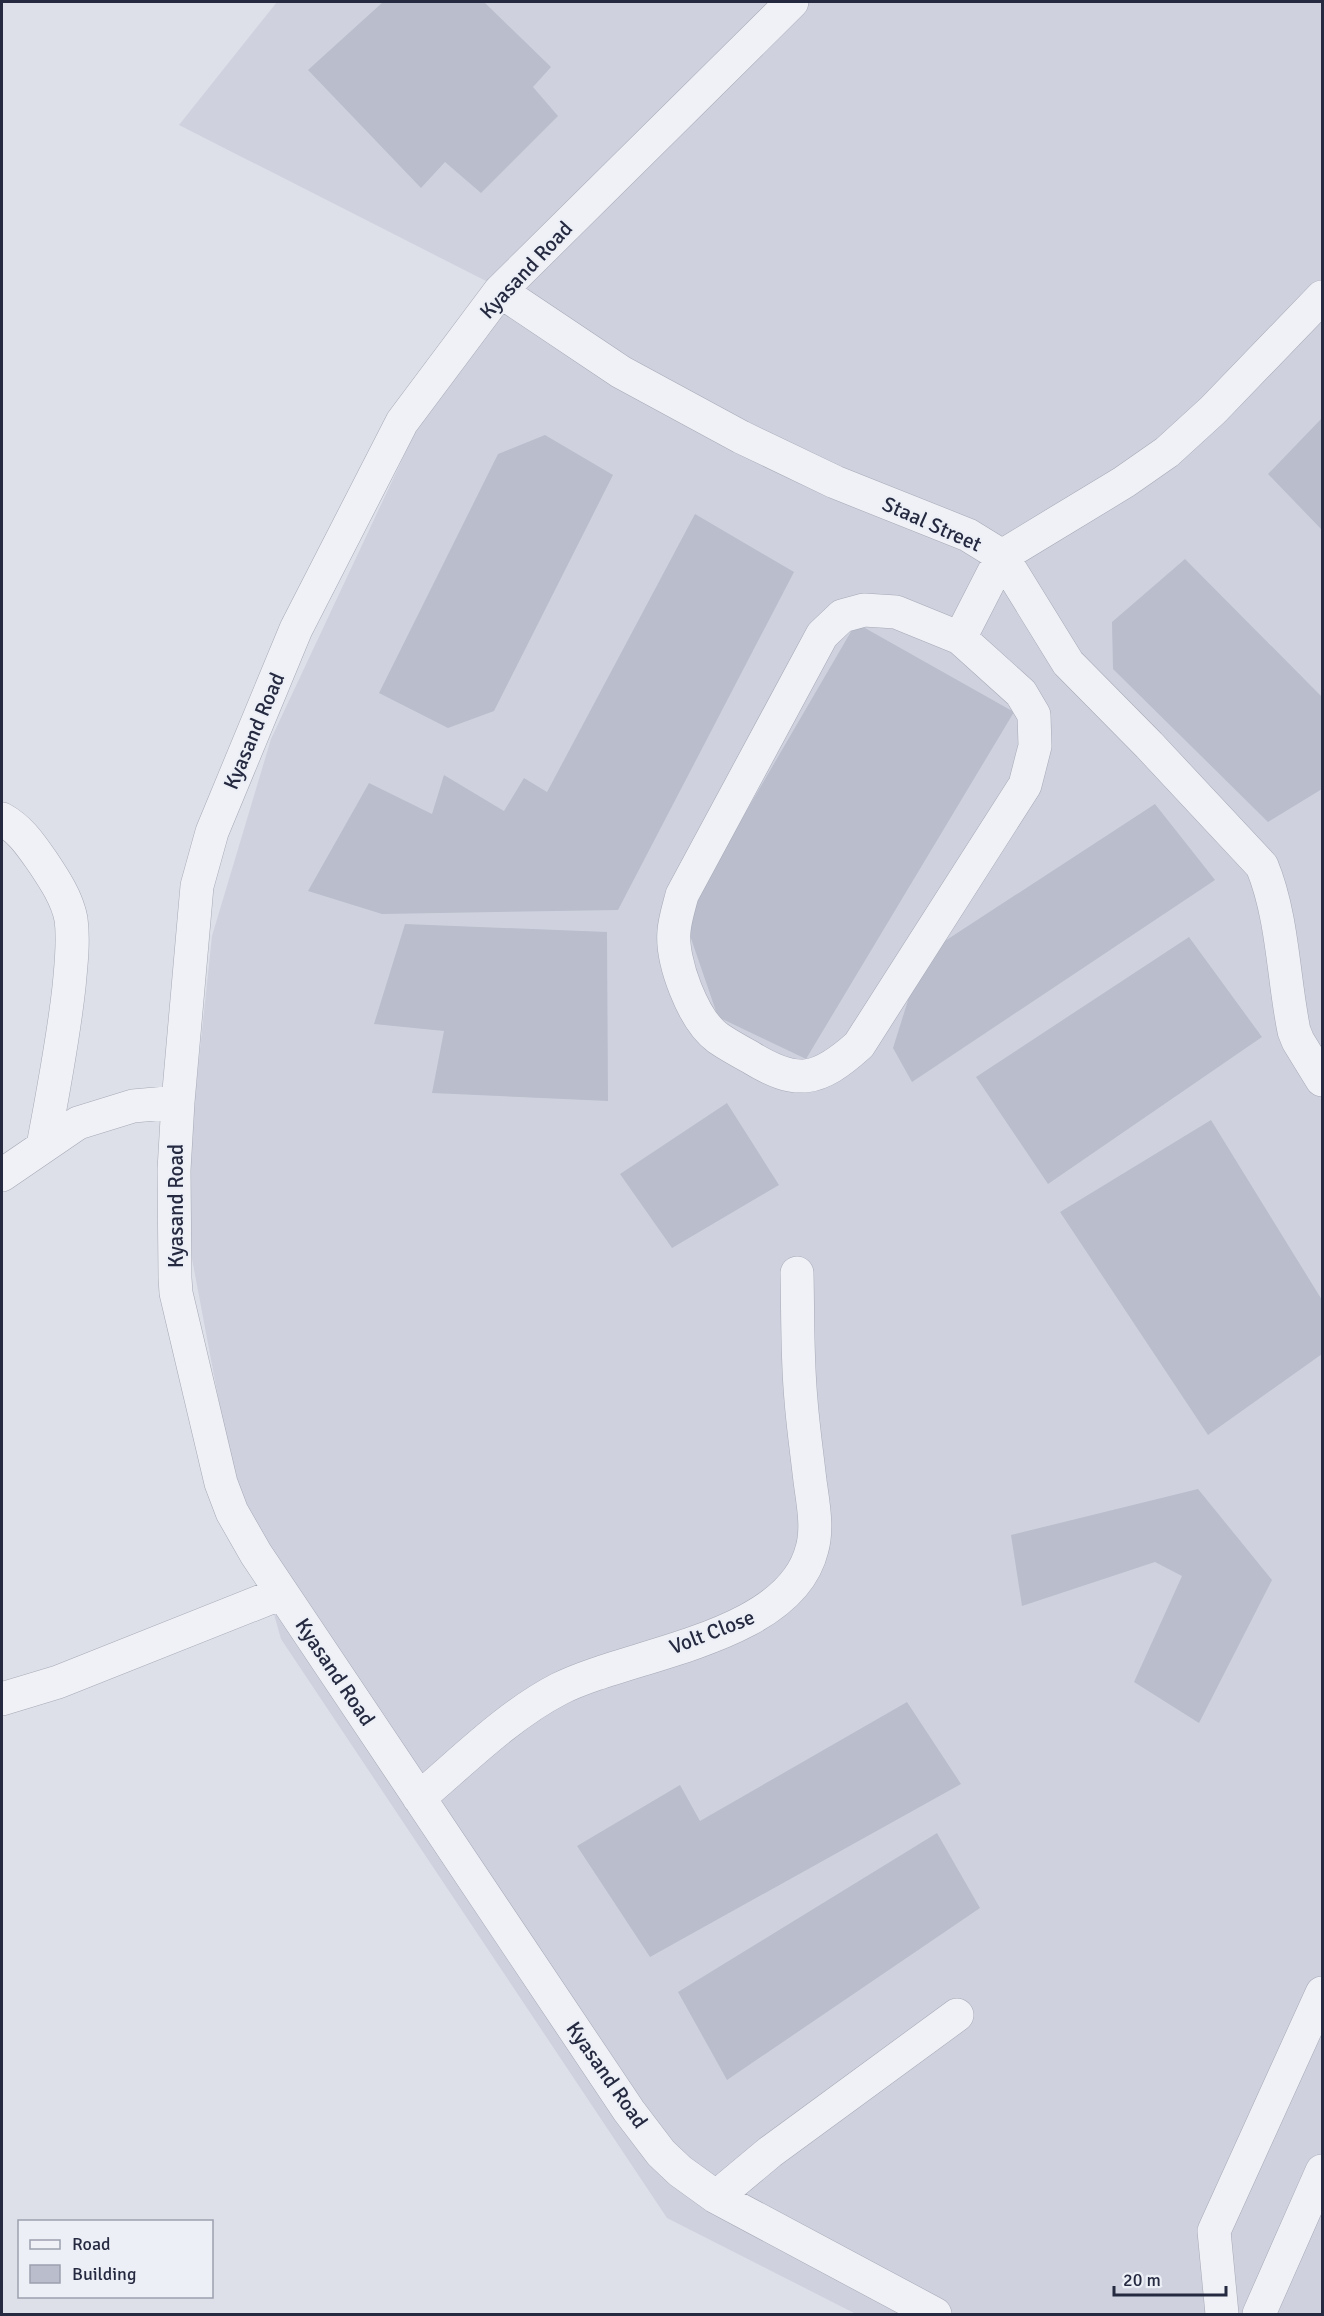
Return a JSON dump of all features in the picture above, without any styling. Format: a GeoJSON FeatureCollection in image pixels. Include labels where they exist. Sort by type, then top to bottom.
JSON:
{"type":"FeatureCollection","features":[{"type":"Feature","properties":{"kind":"street","name":"Kyasand Road"},"geometry":{"type":"LineString","coordinates":[[792,2],[500,291],[402,422],[296,629],[212,832],[197,886],[174,1170],[176,1293],[221,1483],[232,1512],[256,1554],[418,1798],[642,2128],[661,2153],[680,2171],[716,2197],[935,2314]]}},
{"type":"Feature","properties":{"kind":"street","name":"Staal Street"},"geometry":{"type":"LineString","coordinates":[[500,291],[621,372],[741,437],[835,482],[968,535],[1002,556],[1124,482],[1167,452],[1213,410],[1323,297]]}},
{"type":"Feature","properties":{"kind":"street"},"geometry":{"type":"LineString","coordinates":[[960,638],[1002,556]]}},
{"type":"Feature","properties":{"kind":"street"},"geometry":{"type":"LineString","coordinates":[[1002,556],[1068,663],[1149,745],[1262,866],[1267,878],[1276,920],[1294,1031],[1304,1052],[1323,1080]]}},
{"type":"Feature","properties":{"kind":"street"},"geometry":{"type":"LineString","coordinates":[[864,610],[896,612],[960,638],[1021,693],[1034,715],[1035,746],[1025,785],[859,1045],[837,1065],[804,1077],[772,1070],[717,1037],[697,1013],[679,970],[674,932],[682,895],[822,635],[842,616],[864,610]]}},
{"type":"Feature","properties":{"kind":"street"},"geometry":{"type":"LineString","coordinates":[[2,819],[19,830],[30,844],[56,884],[66,903],[70,918],[72,954],[65,1032],[43,1146]]}},
{"type":"Feature","properties":{"kind":"street"},"geometry":{"type":"LineString","coordinates":[[2,1175],[78,1123],[133,1106],[178,1102]]}},
{"type":"Feature","properties":{"kind":"street","name":"Volt Close"},"geometry":{"type":"LineString","coordinates":[[418,1798],[504,1726],[529,1707],[558,1690],[611,1668],[736,1626],[759,1615],[783,1597],[802,1574],[812,1549],[814,1521],[800,1399],[797,1273]]}},
{"type":"Feature","properties":{"kind":"street"},"geometry":{"type":"LineString","coordinates":[[2,1699],[58,1682],[282,1593]]}},
{"type":"Feature","properties":{"kind":"street"},"geometry":{"type":"LineString","coordinates":[[1222,2314],[1214,2231],[1323,1993]]}},
{"type":"Feature","properties":{"kind":"street"},"geometry":{"type":"LineString","coordinates":[[716,2197],[770,2152],[957,2015]]}},
{"type":"Feature","properties":{"kind":"street"},"geometry":{"type":"LineString","coordinates":[[1259,2314],[1323,2171]]}},
{"type":"Feature","properties":{"kind":"shaded area"},"geometry":{"type":"Polygon","coordinates":[[[277,2],[1322,2],[1322,2314],[856,2314],[667,2218],[281,1639],[229,1455],[183,1211],[212,936],[271,739],[486,281],[179,125],[277,2]]]}},
{"type":"Feature","properties":{"kind":"building"},"geometry":{"type":"Polygon","coordinates":[[[383,2],[484,2],[551,67],[533,87],[558,116],[481,193],[445,162],[421,188],[308,70],[383,2]]]}},
{"type":"Feature","properties":{"kind":"building"},"geometry":{"type":"Polygon","coordinates":[[[1322,418],[1322,530],[1268,474],[1322,418]]]}},
{"type":"Feature","properties":{"kind":"building"},"geometry":{"type":"Polygon","coordinates":[[[545,435],[613,475],[494,711],[448,728],[379,693],[498,454],[545,435]]]}},
{"type":"Feature","properties":{"kind":"building"},"geometry":{"type":"Polygon","coordinates":[[[695,514],[794,572],[618,910],[382,914],[308,891],[369,783],[432,814],[444,775],[504,811],[524,778],[547,792],[695,514]]]}},
{"type":"Feature","properties":{"kind":"building"},"geometry":{"type":"Polygon","coordinates":[[[1185,559],[1322,697],[1322,789],[1268,822],[1113,669],[1112,622],[1185,559]]]}},
{"type":"Feature","properties":{"kind":"building"},"geometry":{"type":"Polygon","coordinates":[[[856,623],[1014,712],[806,1059],[718,1017],[684,918],[856,623]]]}},
{"type":"Feature","properties":{"kind":"building"},"geometry":{"type":"Polygon","coordinates":[[[1155,804],[1215,880],[912,1082],[893,1048],[922,956],[1155,804]]]}},
{"type":"Feature","properties":{"kind":"building"},"geometry":{"type":"Polygon","coordinates":[[[405,924],[607,932],[608,1101],[432,1093],[444,1031],[374,1024],[405,924]]]}},
{"type":"Feature","properties":{"kind":"building"},"geometry":{"type":"Polygon","coordinates":[[[1189,937],[1262,1037],[1048,1184],[976,1077],[1189,937]]]}},
{"type":"Feature","properties":{"kind":"building"},"geometry":{"type":"Polygon","coordinates":[[[727,1103],[779,1185],[672,1248],[620,1174],[727,1103]]]}},
{"type":"Feature","properties":{"kind":"building"},"geometry":{"type":"Polygon","coordinates":[[[1211,1120],[1322,1300],[1322,1354],[1208,1435],[1060,1212],[1211,1120]]]}},
{"type":"Feature","properties":{"kind":"building"},"geometry":{"type":"Polygon","coordinates":[[[1198,1489],[1272,1580],[1199,1723],[1134,1682],[1182,1576],[1155,1562],[1022,1606],[1011,1535],[1198,1489]]]}},
{"type":"Feature","properties":{"kind":"building"},"geometry":{"type":"Polygon","coordinates":[[[907,1702],[961,1784],[650,1957],[577,1846],[680,1785],[700,1821],[907,1702]]]}},
{"type":"Feature","properties":{"kind":"building"},"geometry":{"type":"Polygon","coordinates":[[[937,1833],[980,1908],[727,2080],[678,1992],[937,1833]]]}}]}
